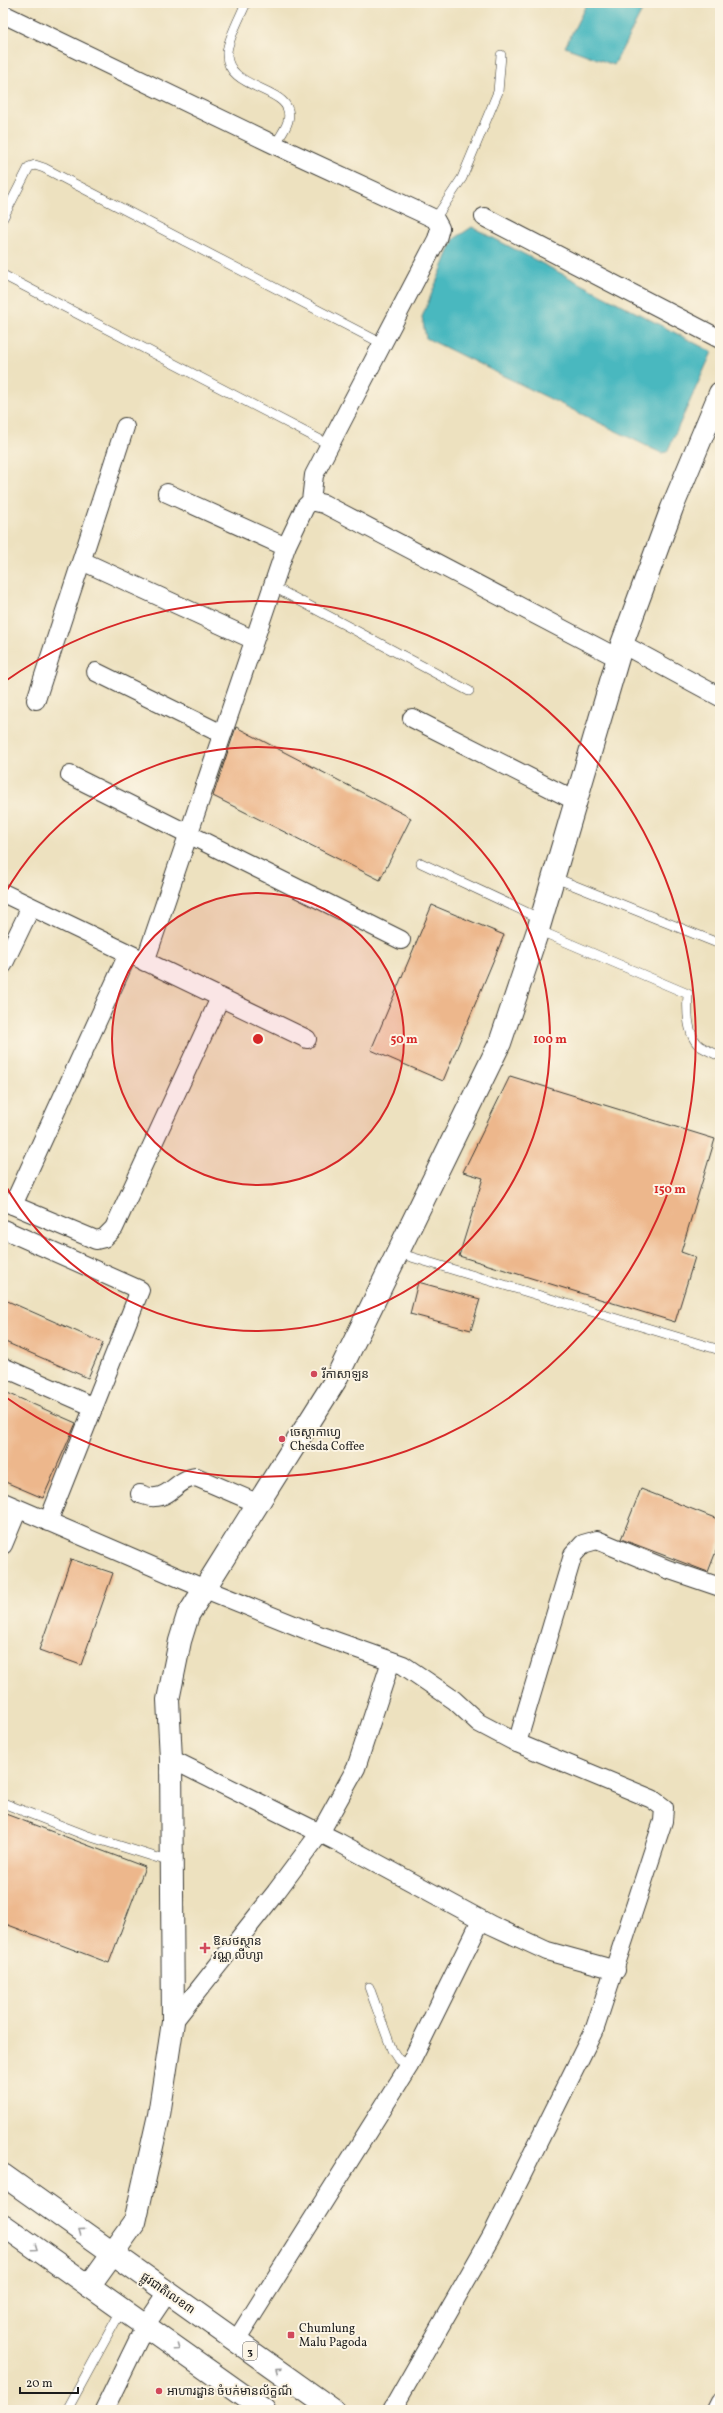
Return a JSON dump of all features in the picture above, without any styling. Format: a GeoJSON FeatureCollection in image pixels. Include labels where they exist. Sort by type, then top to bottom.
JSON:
{"type":"FeatureCollection","features":[{"type":"Feature","properties":{"kind":"main road"},"geometry":{"type":"LineString","coordinates":[[89,2286],[135,2222],[159,2115],[174,2022],[171,1759],[168,1700],[180,1642],[188,1615],[334,1381],[500,1043],[539,924],[620,651],[672,508],[720,392]]}},
{"type":"Feature","properties":{"kind":"main road","name":"ផ្លូវជាតិលេខ៣"},"geometry":{"type":"LineString","coordinates":[[3,2175],[332,2410]]}},
{"type":"Feature","properties":{"kind":"main road"},"geometry":{"type":"LineString","coordinates":[[3,2225],[264,2410]]}},
{"type":"Feature","properties":{"kind":"street"},"geometry":{"type":"LineString","coordinates":[[3,14],[274,145],[435,219],[440,228],[437,239],[314,475],[311,501],[305,506],[286,548],[272,586],[145,962]]}},
{"type":"Feature","properties":{"kind":"street"},"geometry":{"type":"LineString","coordinates":[[484,217],[720,339]]}},
{"type":"Feature","properties":{"kind":"street"},"geometry":{"type":"LineString","coordinates":[[36,700],[126,427]]}},
{"type":"Feature","properties":{"kind":"street"},"geometry":{"type":"LineString","coordinates":[[167,493],[286,548]]}},
{"type":"Feature","properties":{"kind":"street"},"geometry":{"type":"LineString","coordinates":[[311,501],[324,504],[620,651],[720,696]]}},
{"type":"Feature","properties":{"kind":"street"},"geometry":{"type":"LineString","coordinates":[[82,561],[254,640]]}},
{"type":"Feature","properties":{"kind":"street"},"geometry":{"type":"LineString","coordinates":[[96,672],[222,734]]}},
{"type":"Feature","properties":{"kind":"street"},"geometry":{"type":"LineString","coordinates":[[412,718],[576,801]]}},
{"type":"Feature","properties":{"kind":"street"},"geometry":{"type":"LineString","coordinates":[[70,775],[400,940]]}},
{"type":"Feature","properties":{"kind":"street"},"geometry":{"type":"LineString","coordinates":[[3,893],[308,1039]]}},
{"type":"Feature","properties":{"kind":"street"},"geometry":{"type":"LineString","coordinates":[[3,965],[31,907]]}},
{"type":"Feature","properties":{"kind":"street"},"geometry":{"type":"LineString","coordinates":[[128,954],[8,1203],[96,1240],[104,1238],[114,1228],[220,998]]}},
{"type":"Feature","properties":{"kind":"street"},"geometry":{"type":"LineString","coordinates":[[3,1229],[139,1289],[48,1522]]}},
{"type":"Feature","properties":{"kind":"street"},"geometry":{"type":"LineString","coordinates":[[3,1367],[94,1407]]}},
{"type":"Feature","properties":{"kind":"street"},"geometry":{"type":"LineString","coordinates":[[140,1494],[156,1498],[172,1490],[185,1478],[196,1477],[258,1504]]}},
{"type":"Feature","properties":{"kind":"street"},"geometry":{"type":"LineString","coordinates":[[3,1546],[11,1506],[324,1637],[403,1665],[454,1700],[479,1723],[517,1743],[652,1799],[664,1808],[663,1821],[616,1970],[595,2028],[492,2235],[392,2410]]}},
{"type":"Feature","properties":{"kind":"street"},"geometry":{"type":"LineString","coordinates":[[517,1743],[573,1555],[583,1544],[597,1540],[667,1569],[720,1587]]}},
{"type":"Feature","properties":{"kind":"street"},"geometry":{"type":"LineString","coordinates":[[174,2022],[276,1892],[320,1833],[356,1768],[391,1661]]}},
{"type":"Feature","properties":{"kind":"street"},"geometry":{"type":"LineString","coordinates":[[171,1759],[320,1833],[482,1920],[547,1951],[616,1970]]}},
{"type":"Feature","properties":{"kind":"street"},"geometry":{"type":"LineString","coordinates":[[236,2341],[409,2066],[482,1920]]}},
{"type":"Feature","properties":{"kind":"street"},"geometry":{"type":"LineString","coordinates":[[104,2410],[145,2326],[168,2292]]}},
{"type":"Feature","properties":{"kind":"street"},"geometry":{"type":"LineString","coordinates":[[716,2410],[720,2402]]}},
{"type":"Feature","properties":{"kind":"lane"},"geometry":{"type":"LineString","coordinates":[[246,3],[227,51],[229,65],[238,78],[282,98],[287,109],[288,121],[274,145]]}},
{"type":"Feature","properties":{"kind":"lane"},"geometry":{"type":"LineString","coordinates":[[435,219],[462,178],[498,92],[501,55]]}},
{"type":"Feature","properties":{"kind":"lane"},"geometry":{"type":"LineString","coordinates":[[3,218],[29,168],[35,165],[44,168],[383,344]]}},
{"type":"Feature","properties":{"kind":"lane"},"geometry":{"type":"LineString","coordinates":[[3,275],[330,445]]}},
{"type":"Feature","properties":{"kind":"lane"},"geometry":{"type":"LineString","coordinates":[[272,586],[469,691]]}},
{"type":"Feature","properties":{"kind":"lane"},"geometry":{"type":"LineString","coordinates":[[421,863],[539,924],[688,994],[687,1010],[692,1031],[699,1045],[720,1056]]}},
{"type":"Feature","properties":{"kind":"lane"},"geometry":{"type":"LineString","coordinates":[[553,877],[720,944]]}},
{"type":"Feature","properties":{"kind":"lane"},"geometry":{"type":"LineString","coordinates":[[396,1253],[720,1350]]}},
{"type":"Feature","properties":{"kind":"lane"},"geometry":{"type":"LineString","coordinates":[[3,1803],[85,1835],[171,1862]]}},
{"type":"Feature","properties":{"kind":"lane"},"geometry":{"type":"LineString","coordinates":[[369,1987],[392,2050],[398,2059],[409,2066]]}},
{"type":"Feature","properties":{"kind":"lane"},"geometry":{"type":"LineString","coordinates":[[67,2410],[122,2310]]}},
{"type":"Feature","properties":{"kind":"water"},"geometry":{"type":"Polygon","coordinates":[[[587,3],[646,3],[614,65],[565,47],[587,3]]]}},
{"type":"Feature","properties":{"kind":"water"},"geometry":{"type":"Polygon","coordinates":[[[472,227],[712,352],[667,452],[661,453],[426,338],[422,317],[454,239],[472,227]]]}},
{"type":"Feature","properties":{"kind":"building"},"geometry":{"type":"Polygon","coordinates":[[[236,727],[411,818],[380,880],[213,796],[236,727]]]}},
{"type":"Feature","properties":{"kind":"building"},"geometry":{"type":"Polygon","coordinates":[[[432,905],[504,935],[443,1081],[371,1050],[432,905]]]}},
{"type":"Feature","properties":{"kind":"building"},"geometry":{"type":"Polygon","coordinates":[[[510,1076],[715,1139],[681,1252],[695,1257],[675,1322],[459,1256],[483,1178],[463,1172],[510,1076]]]}},
{"type":"Feature","properties":{"kind":"building"},"geometry":{"type":"Polygon","coordinates":[[[418,1282],[480,1299],[471,1330],[410,1314],[418,1282]]]}},
{"type":"Feature","properties":{"kind":"building"},"geometry":{"type":"Polygon","coordinates":[[[3,1299],[103,1343],[88,1378],[3,1341],[3,1299]]]}},
{"type":"Feature","properties":{"kind":"building"},"geometry":{"type":"Polygon","coordinates":[[[3,1391],[76,1423],[43,1498],[3,1481],[3,1391]]]}},
{"type":"Feature","properties":{"kind":"building"},"geometry":{"type":"Polygon","coordinates":[[[641,1489],[720,1520],[720,1541],[708,1572],[621,1539],[641,1489]]]}},
{"type":"Feature","properties":{"kind":"building"},"geometry":{"type":"Polygon","coordinates":[[[71,1559],[113,1573],[81,1665],[39,1650],[71,1559]]]}},
{"type":"Feature","properties":{"kind":"building"},"geometry":{"type":"Polygon","coordinates":[[[3,1813],[145,1867],[109,1963],[3,1923],[3,1813]]]}},
{"type":"Feature","properties":{"kind":"place","name":"រីកាសាឡន"},"geometry":{"type":"Point","coordinates":[314,1374]}},
{"type":"Feature","properties":{"kind":"place","name":"ចេស្ដាកាហ្វេ Chesda Coffee"},"geometry":{"type":"Point","coordinates":[282,1439]}},
{"type":"Feature","properties":{"kind":"place","name":"ឱសថស្ថាន វណ្ណ លីហ្សា"},"geometry":{"type":"Point","coordinates":[205,1948]}},
{"type":"Feature","properties":{"kind":"place","name":"Chumlung Malu Pagoda"},"geometry":{"type":"Point","coordinates":[291,2335]}},
{"type":"Feature","properties":{"kind":"place","name":"អាហារដ្ឋាន ចំបក់មានល័ក្ខណ៏"},"geometry":{"type":"Point","coordinates":[159,2391]}}]}
